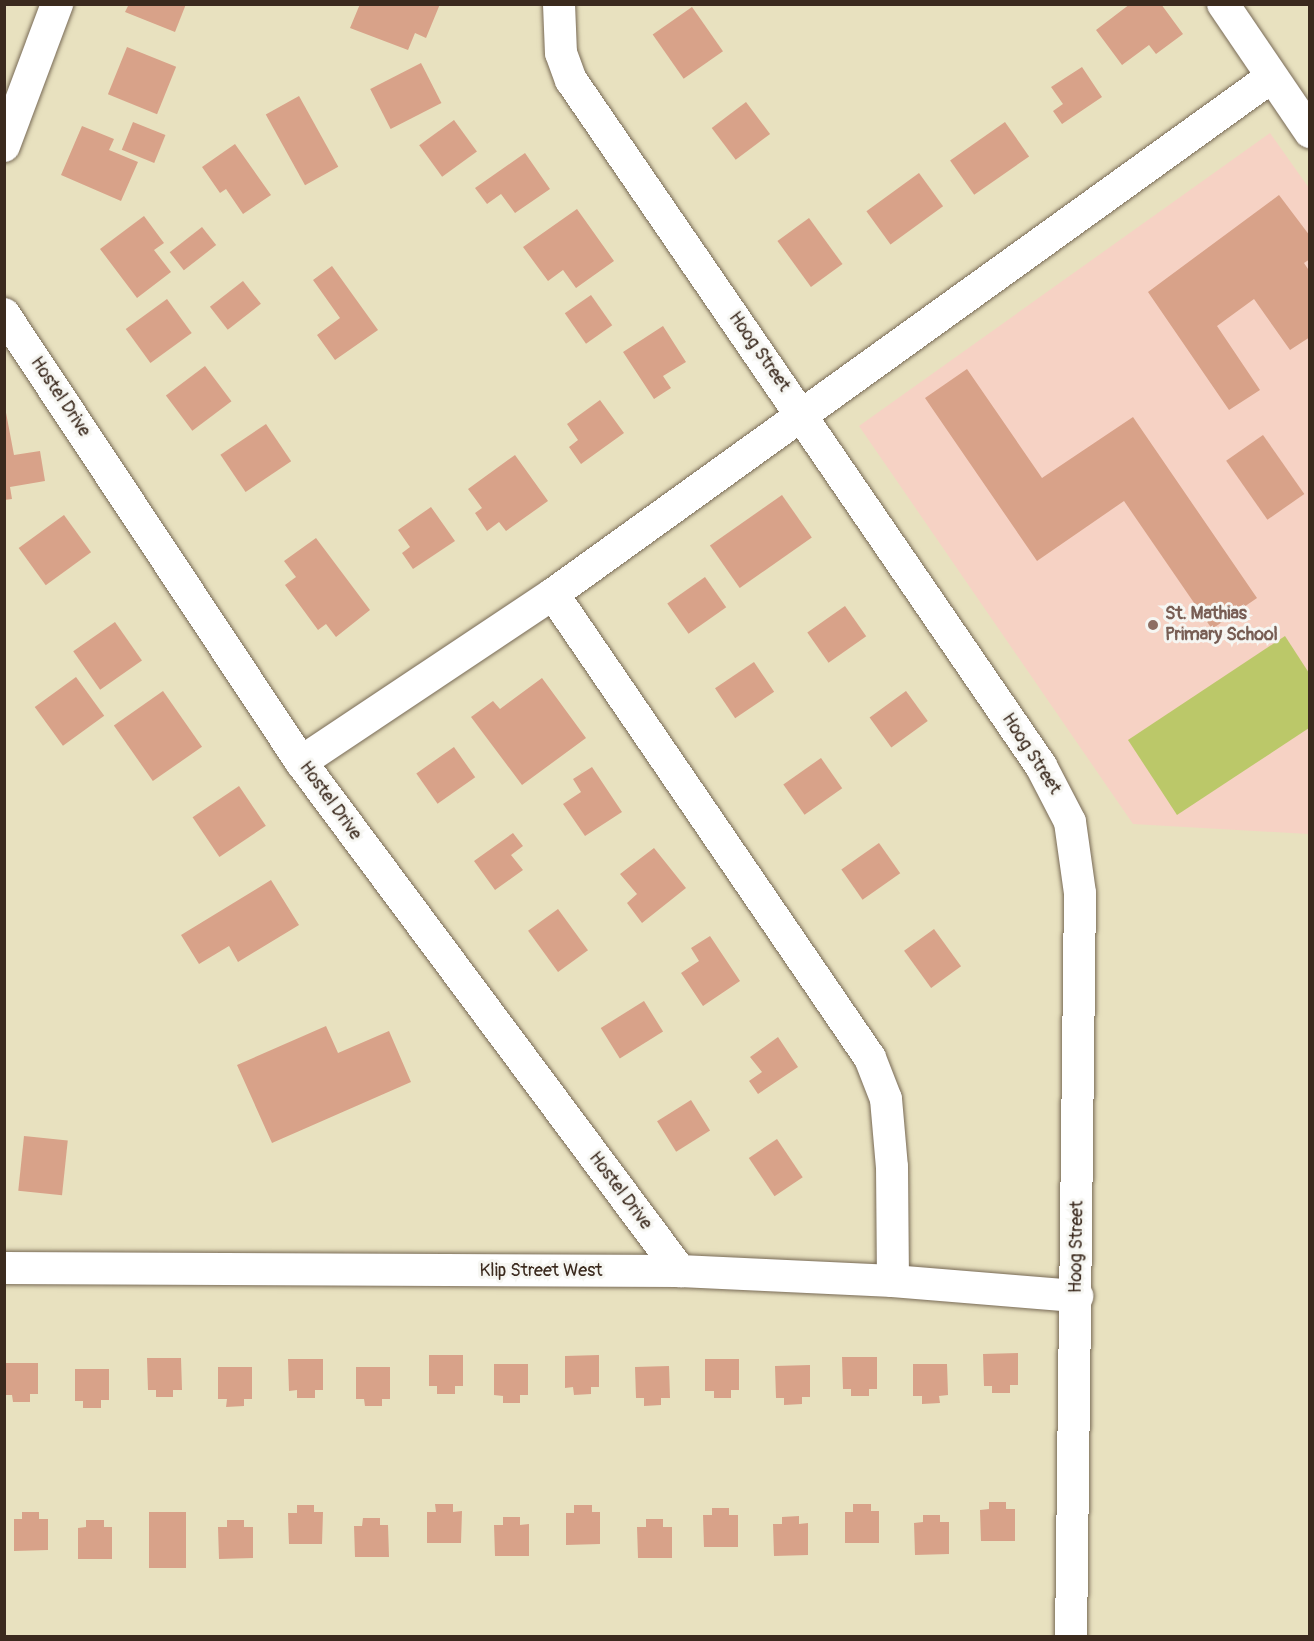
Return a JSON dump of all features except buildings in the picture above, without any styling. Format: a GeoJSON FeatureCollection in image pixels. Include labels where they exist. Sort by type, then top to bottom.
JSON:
{"type":"FeatureCollection","features":[{"type":"Feature","properties":{"kind":"street"},"geometry":{"type":"LineString","coordinates":[[4,146],[57,4]]}},
{"type":"Feature","properties":{"kind":"street","name":"Hoog Street"},"geometry":{"type":"LineString","coordinates":[[559,4],[561,53],[571,80],[1041,766],[1070,822],[1080,893],[1077,1296],[1071,1636]]}},
{"type":"Feature","properties":{"kind":"street"},"geometry":{"type":"LineString","coordinates":[[1223,4],[1270,78],[1310,132]]}},
{"type":"Feature","properties":{"kind":"street"},"geometry":{"type":"LineString","coordinates":[[301,762],[553,594],[801,413],[1270,78]]}},
{"type":"Feature","properties":{"kind":"street","name":"Hostel Drive"},"geometry":{"type":"LineString","coordinates":[[4,314],[301,762],[680,1271]]}},
{"type":"Feature","properties":{"kind":"street"},"geometry":{"type":"LineString","coordinates":[[553,594],[870,1058],[886,1099],[891,1167],[892,1281]]}},
{"type":"Feature","properties":{"kind":"street","name":"Klip Street West"},"geometry":{"type":"LineString","coordinates":[[4,1268],[680,1271],[892,1281],[1077,1296]]}},
{"type":"Feature","properties":{"kind":"shaded area","name":"St. Mathias Primary School"},"geometry":{"type":"Polygon","coordinates":[[[1270,133],[1309,188],[1309,834],[1133,824],[859,426],[1270,133]]]}},
{"type":"Feature","properties":{"kind":"green space"},"geometry":{"type":"Polygon","coordinates":[[[1285,636],[1309,673],[1309,728],[1177,815],[1128,740],[1285,636]]]}},
{"type":"Feature","properties":{"kind":"place","name":"St. Mathias Primary School"},"geometry":{"type":"Point","coordinates":[1153,625]}}]}
